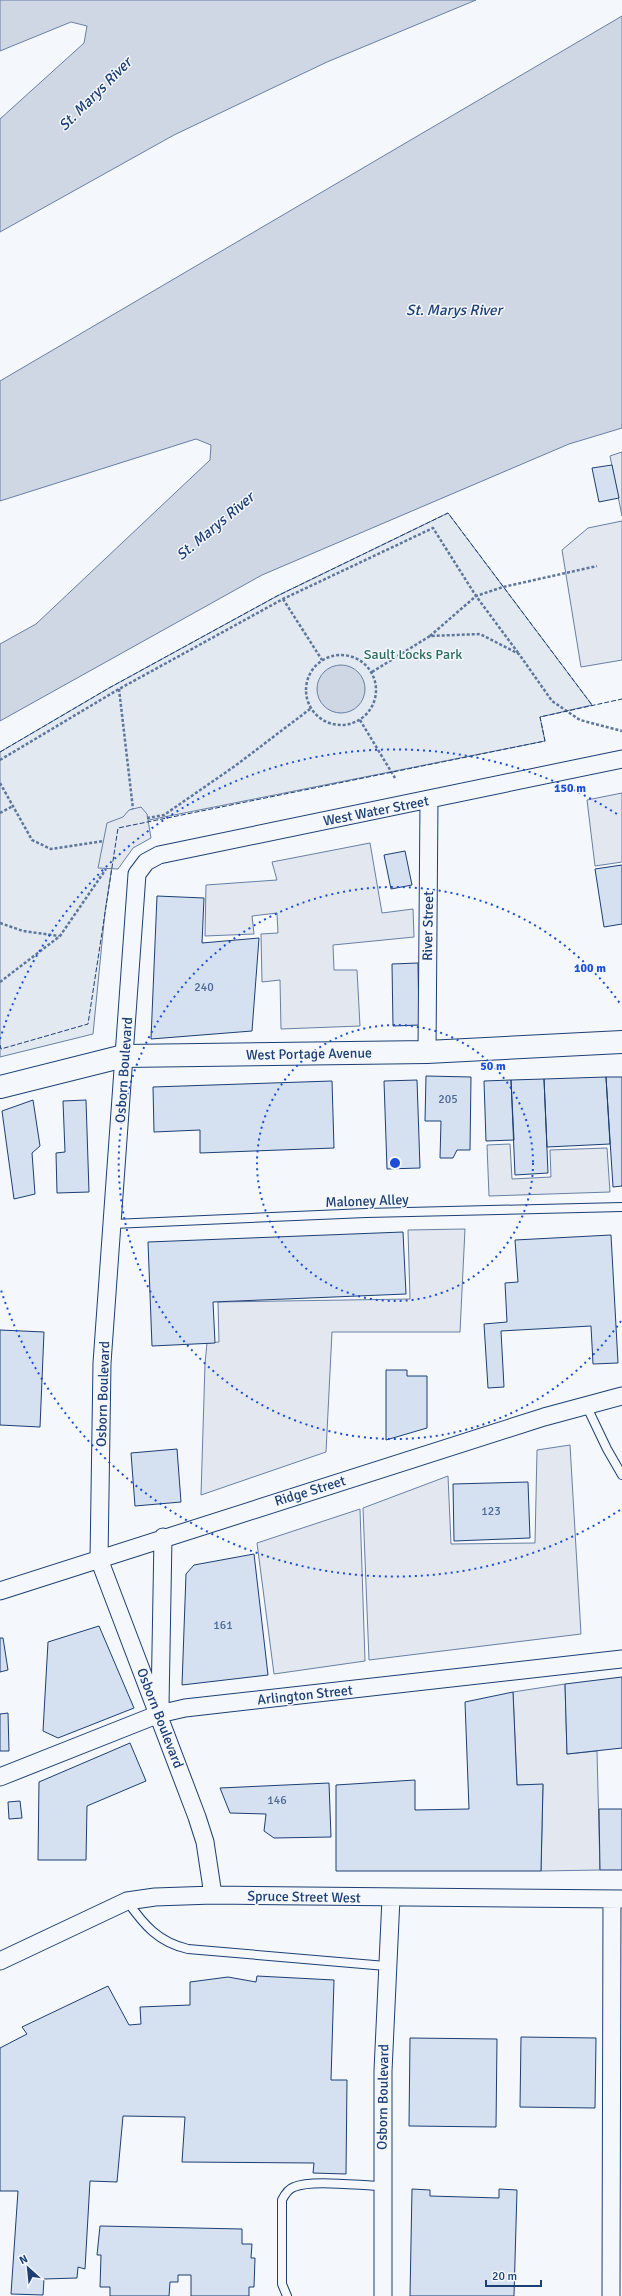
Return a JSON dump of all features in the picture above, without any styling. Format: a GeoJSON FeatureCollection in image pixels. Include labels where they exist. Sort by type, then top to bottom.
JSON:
{"type":"FeatureCollection","features":[{"type":"Feature","properties":{"kind":"street","name":"West Water Street"},"geometry":{"type":"LineString","coordinates":[[137,874],[146,862],[159,855],[622,759]]}},
{"type":"Feature","properties":{"kind":"street","name":"River Street"},"geometry":{"type":"LineString","coordinates":[[427,1052],[429,800]]}},
{"type":"Feature","properties":{"kind":"street","name":"Osborn Boulevard"},"geometry":{"type":"LineString","coordinates":[[137,874],[102,1363],[100,1558],[159,1714],[205,1842],[213,1895]]}},
{"type":"Feature","properties":{"kind":"street","name":"West Portage Avenue"},"geometry":{"type":"LineString","coordinates":[[0,1087],[124,1056],[427,1052],[622,1042]]}},
{"type":"Feature","properties":{"kind":"street","name":"Ridge Street"},"geometry":{"type":"LineString","coordinates":[[0,1591],[163,1537],[586,1405],[622,1396]]}},
{"type":"Feature","properties":{"kind":"street"},"geometry":{"type":"LineString","coordinates":[[159,1714],[163,1537]]}},
{"type":"Feature","properties":{"kind":"street","name":"Arlington Street"},"geometry":{"type":"LineString","coordinates":[[0,1777],[159,1714],[185,1708],[622,1659]]}},
{"type":"Feature","properties":{"kind":"street","name":"Spruce Street West"},"geometry":{"type":"LineString","coordinates":[[0,1961],[126,1901],[155,1897],[213,1895],[391,1898],[617,1899]]}},
{"type":"Feature","properties":{"kind":"street","name":"Osborn Boulevard"},"geometry":{"type":"LineString","coordinates":[[383,2296],[383,2071],[386,1966],[391,1898]]}},
{"type":"Feature","properties":{"kind":"street"},"geometry":{"type":"LineString","coordinates":[[611,2296],[617,1899]]}},
{"type":"Feature","properties":{"kind":"lane","name":"Maloney Alley"},"geometry":{"type":"LineString","coordinates":[[113,1224],[366,1213],[622,1207]]}},
{"type":"Feature","properties":{"kind":"lane"},"geometry":{"type":"LineString","coordinates":[[586,1405],[606,1449],[622,1475]]}},
{"type":"Feature","properties":{"kind":"lane"},"geometry":{"type":"LineString","coordinates":[[126,1901],[145,1926],[157,1937],[182,1948],[386,1966]]}},
{"type":"Feature","properties":{"kind":"lane"},"geometry":{"type":"LineString","coordinates":[[287,2296],[282,2284],[282,2200],[286,2192],[294,2187],[307,2184],[383,2186]]}},
{"type":"Feature","properties":{"kind":"path"},"geometry":{"type":"LineString","coordinates":[[0,760],[119,689],[282,599],[433,528],[476,596],[552,701],[580,720],[622,731]]}},
{"type":"Feature","properties":{"kind":"path"},"geometry":{"type":"LineString","coordinates":[[372,672],[430,636],[476,596],[503,587],[597,566]]}},
{"type":"Feature","properties":{"kind":"path"},"geometry":{"type":"LineString","coordinates":[[282,599],[322,660]]}},
{"type":"Feature","properties":{"kind":"path"},"geometry":{"type":"LineString","coordinates":[[430,636],[480,634],[519,654]]}},
{"type":"Feature","properties":{"kind":"path"},"geometry":{"type":"LineString","coordinates":[[335,655],[347,655],[358,659],[372,672],[376,687],[375,699],[370,710],[360,720],[340,726],[329,724],[318,718],[310,710],[306,699],[305,687],[308,676],[314,666],[322,660],[335,655]]}},
{"type":"Feature","properties":{"kind":"path"},"geometry":{"type":"LineString","coordinates":[[119,689],[133,809]]}},
{"type":"Feature","properties":{"kind":"path"},"geometry":{"type":"LineString","coordinates":[[147,818],[164,815],[235,766],[310,710]]}},
{"type":"Feature","properties":{"kind":"path"},"geometry":{"type":"LineString","coordinates":[[360,720],[395,778]]}},
{"type":"Feature","properties":{"kind":"path"},"geometry":{"type":"LineString","coordinates":[[0,782],[32,840],[51,849],[104,841]]}},
{"type":"Feature","properties":{"kind":"path"},"geometry":{"type":"LineString","coordinates":[[0,813],[13,806]]}},
{"type":"Feature","properties":{"kind":"path"},"geometry":{"type":"LineString","coordinates":[[0,982],[60,936],[106,869]]}},
{"type":"Feature","properties":{"kind":"path"},"geometry":{"type":"LineString","coordinates":[[0,923],[23,931],[60,936]]}},
{"type":"Feature","properties":{"kind":"green space","name":"Sault Locks Park"},"geometry":{"type":"Polygon","coordinates":[[[448,513],[592,705],[540,717],[545,741],[149,820],[118,828],[105,912],[93,1034],[0,1057],[0,752],[109,688],[277,596],[448,513]]]}},
{"type":"Feature","properties":{"kind":"shaded area"},"geometry":{"type":"Polygon","coordinates":[[[622,452],[622,516],[610,456],[622,452]]]}},
{"type":"Feature","properties":{"kind":"shaded area"},"geometry":{"type":"Polygon","coordinates":[[[622,521],[622,660],[581,667],[562,550],[588,528],[622,521]]]}},
{"type":"Feature","properties":{"kind":"shaded area"},"geometry":{"type":"Polygon","coordinates":[[[622,793],[622,862],[595,866],[587,800],[622,793]]]}},
{"type":"Feature","properties":{"kind":"shaded area"},"geometry":{"type":"Polygon","coordinates":[[[141,807],[147,814],[151,838],[133,848],[118,869],[98,868],[107,823],[123,817],[129,810],[141,807]]]}},
{"type":"Feature","properties":{"kind":"shaded area"},"geometry":{"type":"Polygon","coordinates":[[[370,843],[382,913],[413,909],[414,937],[333,945],[334,970],[357,970],[360,1026],[281,1029],[280,980],[262,982],[261,934],[278,933],[277,913],[252,916],[254,934],[205,936],[206,885],[277,880],[272,862],[370,843]]]}},
{"type":"Feature","properties":{"kind":"shaded area"},"geometry":{"type":"Polygon","coordinates":[[[510,1144],[512,1179],[551,1177],[550,1150],[607,1148],[610,1192],[489,1196],[487,1145],[510,1144]]]}},
{"type":"Feature","properties":{"kind":"shaded area"},"geometry":{"type":"Polygon","coordinates":[[[465,1229],[460,1332],[332,1332],[326,1452],[201,1495],[205,1364],[207,1343],[219,1342],[218,1302],[410,1299],[408,1230],[465,1229]]]}},
{"type":"Feature","properties":{"kind":"shaded area"},"geometry":{"type":"Polygon","coordinates":[[[570,1445],[581,1634],[369,1660],[363,1508],[448,1476],[451,1544],[535,1543],[537,1450],[570,1445]]]}},
{"type":"Feature","properties":{"kind":"shaded area"},"geometry":{"type":"Polygon","coordinates":[[[360,1509],[365,1661],[274,1674],[257,1543],[360,1509]]]}},
{"type":"Feature","properties":{"kind":"shaded area"},"geometry":{"type":"Polygon","coordinates":[[[565,1684],[567,1754],[597,1751],[600,1870],[541,1871],[543,1785],[517,1785],[513,1692],[565,1684]]]}},
{"type":"Feature","properties":{"kind":"water","name":"St. Marys River"},"geometry":{"type":"Polygon","coordinates":[[[0,0],[476,0],[327,62],[174,135],[0,232],[0,119],[84,43],[87,26],[71,22],[0,51],[0,0]]]}},
{"type":"Feature","properties":{"kind":"water","name":"St. Marys River"},"geometry":{"type":"Polygon","coordinates":[[[622,16],[622,428],[569,444],[262,575],[0,721],[0,644],[36,624],[210,460],[211,445],[196,439],[0,501],[0,381],[622,16]]]}},
{"type":"Feature","properties":{"kind":"water"},"geometry":{"type":"Polygon","coordinates":[[[336,665],[346,665],[358,672],[365,684],[365,694],[358,706],[346,713],[336,713],[328,709],[321,702],[317,694],[317,684],[321,676],[328,669],[336,665]]]}},
{"type":"Feature","properties":{"kind":"building"},"geometry":{"type":"Polygon","coordinates":[[[612,465],[619,498],[599,502],[592,468],[612,465]]]}},
{"type":"Feature","properties":{"kind":"building"},"geometry":{"type":"Polygon","coordinates":[[[405,851],[412,885],[391,889],[384,855],[405,851]]]}},
{"type":"Feature","properties":{"kind":"building"},"geometry":{"type":"Polygon","coordinates":[[[622,865],[622,924],[604,927],[595,869],[622,865]]]}},
{"type":"Feature","properties":{"kind":"building"},"geometry":{"type":"Polygon","coordinates":[[[157,896],[204,898],[202,943],[259,938],[252,1031],[151,1039],[157,896]]]}},
{"type":"Feature","properties":{"kind":"building"},"geometry":{"type":"Polygon","coordinates":[[[418,963],[419,1025],[393,1026],[392,964],[418,963]]]}},
{"type":"Feature","properties":{"kind":"building"},"geometry":{"type":"Polygon","coordinates":[[[426,1076],[471,1077],[470,1150],[457,1150],[453,1158],[440,1158],[441,1121],[425,1121],[426,1076]]]}},
{"type":"Feature","properties":{"kind":"building"},"geometry":{"type":"Polygon","coordinates":[[[606,1077],[610,1144],[547,1147],[544,1079],[606,1077]]]}},
{"type":"Feature","properties":{"kind":"building"},"geometry":{"type":"Polygon","coordinates":[[[606,1077],[622,1077],[622,1186],[613,1187],[606,1077]]]}},
{"type":"Feature","properties":{"kind":"building"},"geometry":{"type":"Polygon","coordinates":[[[544,1079],[548,1173],[515,1175],[511,1080],[544,1079]]]}},
{"type":"Feature","properties":{"kind":"building"},"geometry":{"type":"Polygon","coordinates":[[[417,1080],[420,1168],[387,1169],[384,1081],[417,1080]]]}},
{"type":"Feature","properties":{"kind":"building"},"geometry":{"type":"Polygon","coordinates":[[[511,1080],[514,1140],[486,1141],[484,1081],[511,1080]]]}},
{"type":"Feature","properties":{"kind":"building"},"geometry":{"type":"Polygon","coordinates":[[[332,1081],[334,1148],[200,1153],[200,1130],[154,1132],[153,1087],[332,1081]]]}},
{"type":"Feature","properties":{"kind":"building"},"geometry":{"type":"Polygon","coordinates":[[[33,1100],[40,1146],[32,1153],[35,1194],[14,1199],[2,1111],[33,1100]]]}},
{"type":"Feature","properties":{"kind":"building"},"geometry":{"type":"Polygon","coordinates":[[[86,1100],[89,1192],[57,1193],[56,1153],[65,1152],[63,1101],[86,1100]]]}},
{"type":"Feature","properties":{"kind":"building"},"geometry":{"type":"Polygon","coordinates":[[[403,1232],[406,1294],[213,1302],[215,1343],[152,1346],[148,1242],[403,1232]]]}},
{"type":"Feature","properties":{"kind":"building"},"geometry":{"type":"Polygon","coordinates":[[[611,1235],[618,1363],[593,1364],[591,1326],[501,1331],[504,1387],[488,1388],[484,1324],[507,1322],[505,1283],[518,1282],[515,1240],[611,1235]]]}},
{"type":"Feature","properties":{"kind":"building"},"geometry":{"type":"Polygon","coordinates":[[[0,1330],[44,1332],[40,1427],[0,1425],[0,1330]]]}},
{"type":"Feature","properties":{"kind":"building"},"geometry":{"type":"Polygon","coordinates":[[[386,1370],[407,1370],[407,1376],[427,1376],[427,1428],[386,1440],[386,1370]]]}},
{"type":"Feature","properties":{"kind":"building"},"geometry":{"type":"Polygon","coordinates":[[[177,1449],[181,1502],[135,1506],[131,1453],[177,1449]]]}},
{"type":"Feature","properties":{"kind":"building"},"geometry":{"type":"Polygon","coordinates":[[[528,1482],[530,1538],[454,1541],[453,1484],[528,1482]]]}},
{"type":"Feature","properties":{"kind":"building"},"geometry":{"type":"Polygon","coordinates":[[[254,1554],[268,1675],[182,1685],[186,1574],[194,1565],[254,1554]]]}},
{"type":"Feature","properties":{"kind":"building"},"geometry":{"type":"Polygon","coordinates":[[[99,1626],[134,1708],[58,1738],[43,1731],[48,1642],[99,1626]]]}},
{"type":"Feature","properties":{"kind":"building"},"geometry":{"type":"Polygon","coordinates":[[[0,1638],[3,1638],[8,1670],[0,1672],[0,1638]]]}},
{"type":"Feature","properties":{"kind":"building"},"geometry":{"type":"Polygon","coordinates":[[[622,1677],[622,1748],[567,1754],[565,1684],[622,1677]]]}},
{"type":"Feature","properties":{"kind":"building"},"geometry":{"type":"Polygon","coordinates":[[[513,1692],[517,1785],[543,1784],[541,1871],[336,1871],[336,1785],[415,1780],[415,1810],[469,1809],[465,1702],[513,1692]]]}},
{"type":"Feature","properties":{"kind":"building"},"geometry":{"type":"Polygon","coordinates":[[[8,1713],[9,1751],[0,1751],[0,1714],[8,1713]]]}},
{"type":"Feature","properties":{"kind":"building"},"geometry":{"type":"Polygon","coordinates":[[[130,1743],[146,1781],[87,1806],[86,1860],[38,1860],[39,1782],[130,1743]]]}},
{"type":"Feature","properties":{"kind":"building"},"geometry":{"type":"Polygon","coordinates":[[[329,1783],[331,1837],[274,1838],[264,1831],[266,1814],[230,1813],[220,1788],[329,1783]]]}},
{"type":"Feature","properties":{"kind":"building"},"geometry":{"type":"Polygon","coordinates":[[[20,1801],[22,1818],[9,1819],[8,1802],[20,1801]]]}},
{"type":"Feature","properties":{"kind":"building"},"geometry":{"type":"Polygon","coordinates":[[[599,1809],[622,1809],[622,1870],[600,1870],[599,1809]]]}},
{"type":"Feature","properties":{"kind":"building"},"geometry":{"type":"Polygon","coordinates":[[[257,1976],[334,1980],[331,2080],[347,2080],[346,2174],[313,2173],[314,2163],[182,2162],[185,2117],[123,2116],[117,2182],[90,2181],[85,2269],[78,2267],[77,2278],[44,2279],[43,2295],[11,2294],[18,2191],[0,2191],[0,2048],[27,2034],[22,2027],[108,1986],[129,2025],[141,2024],[140,2007],[190,2005],[190,1982],[228,1977],[256,1982],[257,1976]]]}},
{"type":"Feature","properties":{"kind":"building"},"geometry":{"type":"Polygon","coordinates":[[[521,2037],[596,2038],[595,2108],[520,2107],[521,2037]]]}},
{"type":"Feature","properties":{"kind":"building"},"geometry":{"type":"Polygon","coordinates":[[[410,2038],[497,2039],[496,2127],[409,2126],[410,2038]]]}},
{"type":"Feature","properties":{"kind":"building"},"geometry":{"type":"Polygon","coordinates":[[[412,2189],[430,2190],[430,2196],[499,2198],[499,2189],[517,2190],[514,2296],[410,2296],[412,2189]]]}},
{"type":"Feature","properties":{"kind":"building"},"geometry":{"type":"Polygon","coordinates":[[[100,2226],[242,2229],[242,2244],[252,2244],[251,2258],[255,2258],[254,2287],[249,2287],[249,2296],[191,2296],[191,2275],[178,2275],[178,2282],[170,2282],[169,2296],[110,2296],[110,2287],[100,2287],[101,2255],[97,2255],[100,2226]]]}},
{"type":"Feature","properties":{"kind":"fence"},"geometry":{"type":"LineString","coordinates":[[0,752],[109,688],[277,596],[448,513],[592,705]]}},
{"type":"Feature","properties":{"kind":"fence"},"geometry":{"type":"LineString","coordinates":[[0,1045],[1,1049],[88,1024],[118,828],[545,741],[540,717],[622,699]]}}]}
